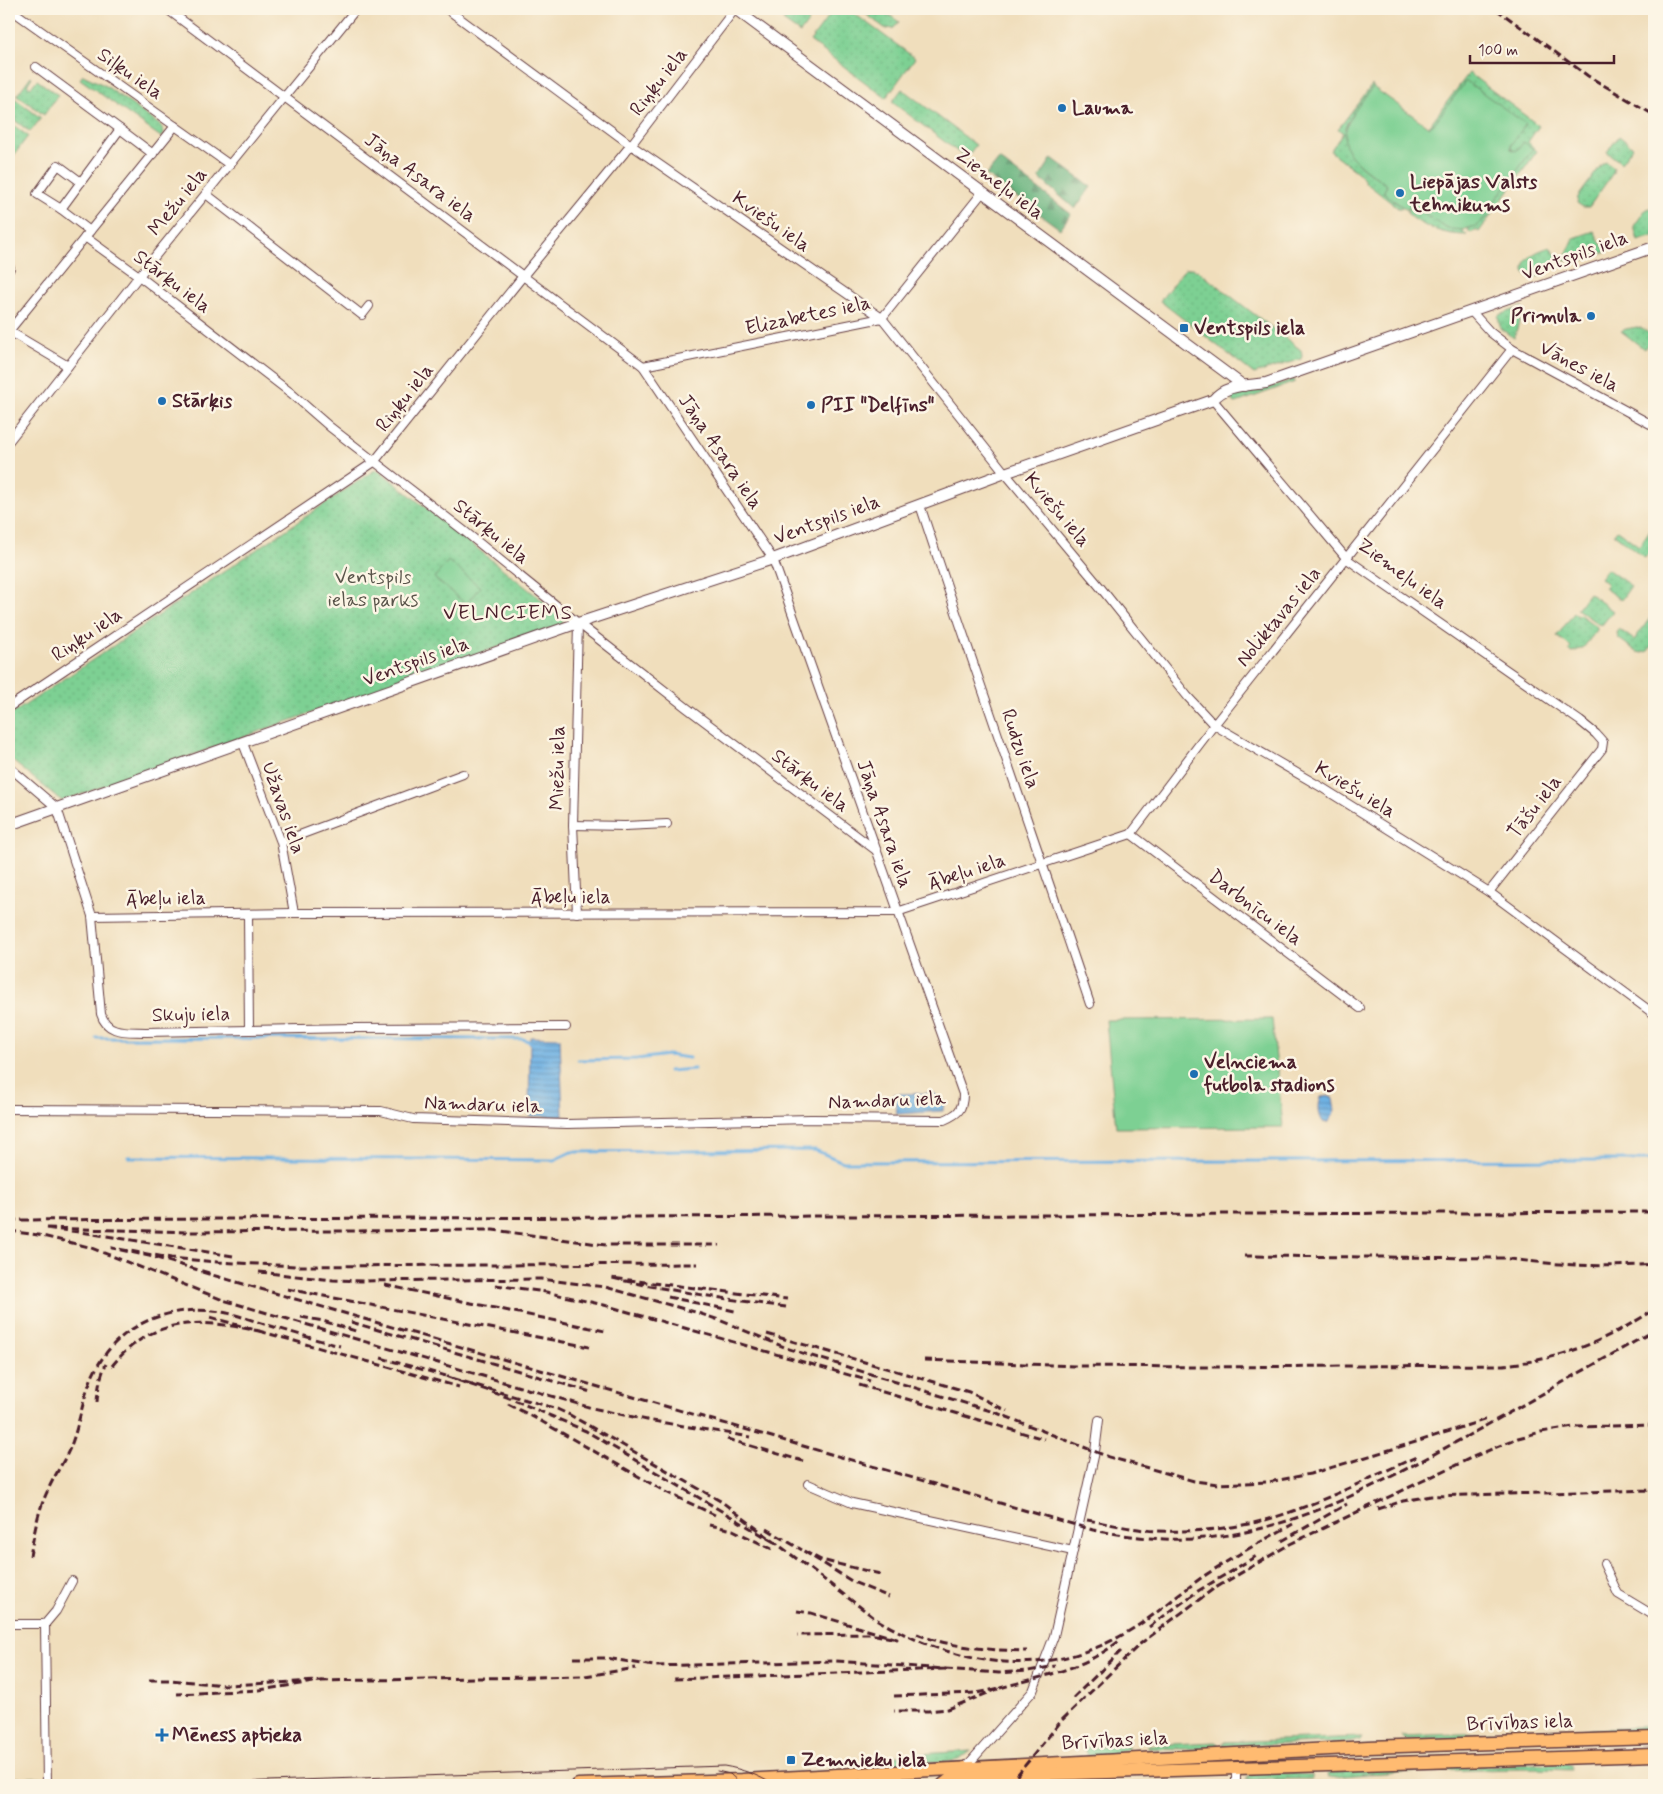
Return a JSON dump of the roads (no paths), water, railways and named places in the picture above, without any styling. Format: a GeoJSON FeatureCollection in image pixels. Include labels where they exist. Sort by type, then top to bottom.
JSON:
{"type":"FeatureCollection","features":[{"type":"Feature","properties":{"kind":"highway","name":"Brīvības iela"},"geometry":{"type":"LineString","coordinates":[[578,1785],[962,1778],[1358,1747],[1654,1738]]}},
{"type":"Feature","properties":{"kind":"highway","name":"Brīvības iela"},"geometry":{"type":"LineString","coordinates":[[962,1778],[1236,1767],[1654,1755]]}},
{"type":"Feature","properties":{"kind":"highway"},"geometry":{"type":"LineString","coordinates":[[943,1785],[962,1778]]}},
{"type":"Feature","properties":{"kind":"street","name":"Siļķu iela"},"geometry":{"type":"LineString","coordinates":[[10,9],[230,165]]}},
{"type":"Feature","properties":{"kind":"street","name":"Jāņa Asara iela"},"geometry":{"type":"LineString","coordinates":[[167,9],[644,366],[773,559],[963,1094],[963,1104],[956,1115]]}},
{"type":"Feature","properties":{"kind":"street","name":"Mežu iela"},"geometry":{"type":"LineString","coordinates":[[9,441],[139,276],[356,9]]}},
{"type":"Feature","properties":{"kind":"street","name":"Kviešu iela"},"geometry":{"type":"LineString","coordinates":[[447,9],[631,145],[882,318],[1188,697],[1214,725],[1321,787],[1489,892],[1654,1014]]}},
{"type":"Feature","properties":{"kind":"street","name":"Riņķu iela"},"geometry":{"type":"LineString","coordinates":[[9,707],[374,462],[631,145],[735,9]]}},
{"type":"Feature","properties":{"kind":"street","name":"Ziemeļu iela"},"geometry":{"type":"LineString","coordinates":[[735,9],[1244,386]]}},
{"type":"Feature","properties":{"kind":"street"},"geometry":{"type":"LineString","coordinates":[[36,67],[153,154]]}},
{"type":"Feature","properties":{"kind":"street"},"geometry":{"type":"LineString","coordinates":[[68,366],[9,331],[175,126]]}},
{"type":"Feature","properties":{"kind":"street"},"geometry":{"type":"LineString","coordinates":[[61,210],[120,129]]}},
{"type":"Feature","properties":{"kind":"street","name":"Stārķu iela"},"geometry":{"type":"LineString","coordinates":[[81,182],[58,165],[37,194],[61,210],[139,276],[291,393],[330,427],[468,534],[686,708],[878,851]]}},
{"type":"Feature","properties":{"kind":"street","name":"Elizabetes iela"},"geometry":{"type":"LineString","coordinates":[[644,366],[882,318],[982,193]]}},
{"type":"Feature","properties":{"kind":"street"},"geometry":{"type":"LineString","coordinates":[[206,194],[362,315],[369,306]]}},
{"type":"Feature","properties":{"kind":"street","name":"Ventspils iela"},"geometry":{"type":"LineString","coordinates":[[9,825],[578,623],[773,559],[1006,473],[1213,400],[1218,394],[1228,388],[1266,383],[1654,247]]}},
{"type":"Feature","properties":{"kind":"street","name":"Vānes iela"},"geometry":{"type":"LineString","coordinates":[[1471,311],[1490,332],[1512,349],[1654,426]]}},
{"type":"Feature","properties":{"kind":"street","name":"Noliktavas iela"},"geometry":{"type":"LineString","coordinates":[[1131,834],[1214,725],[1512,349]]}},
{"type":"Feature","properties":{"kind":"street","name":"Ziemeļu iela"},"geometry":{"type":"LineString","coordinates":[[1213,400],[1347,559],[1580,721],[1596,734],[1602,742]]}},
{"type":"Feature","properties":{"kind":"street","name":"Rudzu iela"},"geometry":{"type":"LineString","coordinates":[[920,505],[958,624],[1043,864],[1090,1004]]}},
{"type":"Feature","properties":{"kind":"street","name":"Miežu iela"},"geometry":{"type":"LineString","coordinates":[[577,913],[573,824],[578,623]]}},
{"type":"Feature","properties":{"kind":"street","name":"Tāšu iela"},"geometry":{"type":"LineString","coordinates":[[1489,892],[1602,749],[1602,742]]}},
{"type":"Feature","properties":{"kind":"street","name":"Užavas iela"},"geometry":{"type":"LineString","coordinates":[[243,743],[281,842],[294,913]]}},
{"type":"Feature","properties":{"kind":"street"},"geometry":{"type":"LineString","coordinates":[[9,767],[57,808]]}},
{"type":"Feature","properties":{"kind":"street"},"geometry":{"type":"LineString","coordinates":[[281,842],[463,774]]}},
{"type":"Feature","properties":{"kind":"street","name":"Skuju iela"},"geometry":{"type":"LineString","coordinates":[[57,808],[92,916],[101,1014],[103,1021],[116,1031],[566,1027]]}},
{"type":"Feature","properties":{"kind":"street"},"geometry":{"type":"LineString","coordinates":[[573,824],[632,826],[668,824]]}},
{"type":"Feature","properties":{"kind":"street"},"geometry":{"type":"LineString","coordinates":[[1043,864],[1131,834]]}},
{"type":"Feature","properties":{"kind":"street","name":"Darbnīcu iela"},"geometry":{"type":"LineString","coordinates":[[1131,834],[1360,1008]]}},
{"type":"Feature","properties":{"kind":"street","name":"Ābeļu iela"},"geometry":{"type":"LineString","coordinates":[[92,916],[294,913],[897,912],[1043,864]]}},
{"type":"Feature","properties":{"kind":"street"},"geometry":{"type":"LineString","coordinates":[[248,914],[249,1030]]}},
{"type":"Feature","properties":{"kind":"street","name":"Namdaru iela"},"geometry":{"type":"LineString","coordinates":[[9,1109],[381,1111],[413,1119],[567,1124],[811,1119],[944,1120],[956,1115]]}},
{"type":"Feature","properties":{"kind":"street"},"geometry":{"type":"LineString","coordinates":[[962,1778],[1033,1691],[1054,1636],[1095,1452],[1099,1420]]}},
{"type":"Feature","properties":{"kind":"street"},"geometry":{"type":"LineString","coordinates":[[808,1484],[852,1503],[1073,1551]]}},
{"type":"Feature","properties":{"kind":"street"},"geometry":{"type":"LineString","coordinates":[[1604,1564],[1618,1594],[1654,1616]]}},
{"type":"Feature","properties":{"kind":"street"},"geometry":{"type":"LineString","coordinates":[[47,1785],[45,1624],[56,1611],[72,1581]]}},
{"type":"Feature","properties":{"kind":"street"},"geometry":{"type":"LineString","coordinates":[[9,1624],[45,1624]]}},
{"type":"Feature","properties":{"kind":"street"},"geometry":{"type":"LineString","coordinates":[[1236,1767],[1236,1785]]}},
{"type":"Feature","properties":{"kind":"water"},"geometry":{"type":"Polygon","coordinates":[[[530,1037],[560,1038],[563,1117],[529,1116],[530,1037]]]}},
{"type":"Feature","properties":{"kind":"water"},"geometry":{"type":"Polygon","coordinates":[[[934,1093],[944,1102],[943,1111],[897,1114],[894,1094],[934,1093]]]}},
{"type":"Feature","properties":{"kind":"water"},"geometry":{"type":"Polygon","coordinates":[[[1328,1096],[1333,1098],[1335,1110],[1329,1122],[1324,1123],[1319,1110],[1319,1103],[1321,1097],[1328,1096]]]}},
{"type":"Feature","properties":{"kind":"waterway"},"geometry":{"type":"LineString","coordinates":[[96,1038],[523,1039],[531,1042]]}},
{"type":"Feature","properties":{"kind":"waterway"},"geometry":{"type":"LineString","coordinates":[[578,1060],[637,1059],[668,1055],[689,1058]]}},
{"type":"Feature","properties":{"kind":"waterway"},"geometry":{"type":"LineString","coordinates":[[669,1071],[694,1069]]}},
{"type":"Feature","properties":{"kind":"waterway"},"geometry":{"type":"LineString","coordinates":[[128,1157],[554,1160],[571,1152],[815,1150],[843,1162],[1654,1160]]}},
{"type":"Feature","properties":{"kind":"tram line"},"geometry":{"type":"LineString","coordinates":[[146,1785],[724,1766],[750,1773],[774,1785]]}},
{"type":"Feature","properties":{"kind":"tram line"},"geometry":{"type":"LineString","coordinates":[[717,1771],[730,1774],[742,1785]]}},
{"type":"Feature","properties":{"kind":"railway"},"geometry":{"type":"LineString","coordinates":[[1496,9],[1588,76],[1654,115]]}},
{"type":"Feature","properties":{"kind":"railway"},"geometry":{"type":"LineString","coordinates":[[9,1220],[1654,1212]]}},
{"type":"Feature","properties":{"kind":"railway"},"geometry":{"type":"LineString","coordinates":[[233,1256],[45,1228],[190,1232],[493,1230],[606,1245],[719,1245]]}},
{"type":"Feature","properties":{"kind":"railway"},"geometry":{"type":"LineString","coordinates":[[9,1231],[38,1235],[89,1247],[223,1300],[592,1408],[647,1420],[751,1437]]}},
{"type":"Feature","properties":{"kind":"railway"},"geometry":{"type":"LineString","coordinates":[[209,1273],[153,1257],[112,1248],[171,1258],[296,1266],[698,1264]]}},
{"type":"Feature","properties":{"kind":"railway"},"geometry":{"type":"LineString","coordinates":[[1244,1256],[1503,1258],[1578,1265],[1654,1264]]}},
{"type":"Feature","properties":{"kind":"railway"},"geometry":{"type":"LineString","coordinates":[[202,1272],[1093,1530],[1164,1539],[1205,1538],[1245,1532],[1284,1522],[1323,1508],[1360,1492],[1433,1454],[1654,1331]]}},
{"type":"Feature","properties":{"kind":"railway"},"geometry":{"type":"LineString","coordinates":[[259,1272],[333,1280],[363,1281],[541,1279],[605,1287],[695,1312],[789,1349],[997,1413],[1109,1457],[1194,1481],[1218,1484],[1269,1482],[1310,1474],[1487,1419]]}},
{"type":"Feature","properties":{"kind":"railway"},"geometry":{"type":"LineString","coordinates":[[786,1307],[677,1291],[612,1278],[787,1299]]}},
{"type":"Feature","properties":{"kind":"railway"},"geometry":{"type":"LineString","coordinates":[[385,1285],[605,1331]]}},
{"type":"Feature","properties":{"kind":"railway"},"geometry":{"type":"LineString","coordinates":[[495,1285],[546,1292],[604,1305],[870,1381]]}},
{"type":"Feature","properties":{"kind":"railway"},"geometry":{"type":"LineString","coordinates":[[287,1289],[589,1347]]}},
{"type":"Feature","properties":{"kind":"railway"},"geometry":{"type":"LineString","coordinates":[[668,1297],[735,1311]]}},
{"type":"Feature","properties":{"kind":"railway"},"geometry":{"type":"LineString","coordinates":[[924,1360],[1075,1366],[1504,1365],[1528,1362],[1578,1349],[1630,1325],[1654,1310]]}},
{"type":"Feature","properties":{"kind":"railway"},"geometry":{"type":"LineString","coordinates":[[30,1556],[42,1506],[72,1443],[93,1376],[108,1351],[121,1337],[136,1327],[170,1313],[208,1311],[227,1313],[340,1346]]}},
{"type":"Feature","properties":{"kind":"railway"},"geometry":{"type":"LineString","coordinates":[[112,1366],[128,1349],[144,1337],[161,1329],[198,1323],[259,1331],[210,1317]]}},
{"type":"Feature","properties":{"kind":"railway"},"geometry":{"type":"LineString","coordinates":[[301,1317],[323,1321],[359,1332]]}},
{"type":"Feature","properties":{"kind":"railway"},"geometry":{"type":"LineString","coordinates":[[351,1322],[591,1392]]}},
{"type":"Feature","properties":{"kind":"railway"},"geometry":{"type":"LineString","coordinates":[[259,1331],[459,1387]]}},
{"type":"Feature","properties":{"kind":"railway"},"geometry":{"type":"LineString","coordinates":[[767,1334],[969,1392],[1007,1411]]}},
{"type":"Feature","properties":{"kind":"railway"},"geometry":{"type":"LineString","coordinates":[[381,1358],[446,1376]]}},
{"type":"Feature","properties":{"kind":"railway"},"geometry":{"type":"LineString","coordinates":[[97,1402],[102,1374],[106,1364]]}},
{"type":"Feature","properties":{"kind":"railway"},"geometry":{"type":"LineString","coordinates":[[774,1542],[586,1431],[507,1397],[448,1377],[557,1409],[570,1415],[722,1502],[876,1619],[907,1636],[939,1649],[972,1658],[1004,1662],[1037,1662],[1070,1656],[1102,1645],[1143,1622],[1212,1571],[1293,1524]]}},
{"type":"Feature","properties":{"kind":"railway"},"geometry":{"type":"LineString","coordinates":[[859,1385],[1044,1439]]}},
{"type":"Feature","properties":{"kind":"railway"},"geometry":{"type":"LineString","coordinates":[[508,1404],[666,1492],[715,1515]]}},
{"type":"Feature","properties":{"kind":"railway"},"geometry":{"type":"LineString","coordinates":[[1009,1785],[1062,1720],[1140,1644],[1212,1590],[1290,1544],[1473,1457],[1518,1438],[1574,1427],[1654,1425]]}},
{"type":"Feature","properties":{"kind":"railway"},"geometry":{"type":"LineString","coordinates":[[727,1439],[803,1461]]}},
{"type":"Feature","properties":{"kind":"railway"},"geometry":{"type":"LineString","coordinates":[[1087,1520],[1158,1531],[1187,1531],[1244,1525],[1272,1518],[1309,1505],[1416,1457]]}},
{"type":"Feature","properties":{"kind":"railway"},"geometry":{"type":"LineString","coordinates":[[1378,1509],[1403,1501],[1431,1496],[1654,1490]]}},
{"type":"Feature","properties":{"kind":"railway"},"geometry":{"type":"LineString","coordinates":[[1282,1541],[1347,1504]]}},
{"type":"Feature","properties":{"kind":"railway"},"geometry":{"type":"LineString","coordinates":[[709,1525],[733,1530],[772,1549]]}},
{"type":"Feature","properties":{"kind":"railway"},"geometry":{"type":"LineString","coordinates":[[767,1529],[802,1550]]}},
{"type":"Feature","properties":{"kind":"railway"},"geometry":{"type":"LineString","coordinates":[[880,1574],[821,1560],[802,1550],[853,1582],[889,1597]]}},
{"type":"Feature","properties":{"kind":"railway"},"geometry":{"type":"LineString","coordinates":[[1149,1627],[1198,1591],[1258,1555]]}},
{"type":"Feature","properties":{"kind":"railway"},"geometry":{"type":"LineString","coordinates":[[797,1611],[811,1613],[897,1639],[870,1634],[797,1635]]}},
{"type":"Feature","properties":{"kind":"railway"},"geometry":{"type":"LineString","coordinates":[[917,1634],[957,1645],[985,1649],[1027,1651]]}},
{"type":"Feature","properties":{"kind":"railway"},"geometry":{"type":"LineString","coordinates":[[1000,1688],[1078,1665],[1107,1650],[1120,1640]]}},
{"type":"Feature","properties":{"kind":"railway"},"geometry":{"type":"LineString","coordinates":[[1073,1698],[1121,1651]]}},
{"type":"Feature","properties":{"kind":"railway"},"geometry":{"type":"LineString","coordinates":[[573,1658],[606,1658],[654,1666],[836,1661],[945,1669],[674,1679]]}},
{"type":"Feature","properties":{"kind":"railway"},"geometry":{"type":"LineString","coordinates":[[945,1669],[999,1673],[1028,1671],[1055,1666]]}},
{"type":"Feature","properties":{"kind":"railway"},"geometry":{"type":"LineString","coordinates":[[321,1681],[585,1676],[636,1668]]}},
{"type":"Feature","properties":{"kind":"railway"},"geometry":{"type":"LineString","coordinates":[[149,1680],[224,1685],[321,1681],[259,1690],[177,1694]]}},
{"type":"Feature","properties":{"kind":"railway"},"geometry":{"type":"LineString","coordinates":[[894,1696],[977,1693],[1000,1688],[948,1709],[894,1711]]}},
{"type":"Feature","properties":{"kind":"place","name":"Lauma"},"geometry":{"type":"Point","coordinates":[1062,108]}},
{"type":"Feature","properties":{"kind":"place","name":"Liepājas Valsts tehnikums"},"geometry":{"type":"Point","coordinates":[1400,193]}},
{"type":"Feature","properties":{"kind":"place","name":"Primula"},"geometry":{"type":"Point","coordinates":[1591,316]}},
{"type":"Feature","properties":{"kind":"place","name":"Ventspils iela"},"geometry":{"type":"Point","coordinates":[1184,328]}},
{"type":"Feature","properties":{"kind":"place","name":"Stārķis"},"geometry":{"type":"Point","coordinates":[162,401]}},
{"type":"Feature","properties":{"kind":"place","name":"PII \"Delfīns\""},"geometry":{"type":"Point","coordinates":[811,405]}},
{"type":"Feature","properties":{"kind":"place","name":"Velnciema futbola stadions"},"geometry":{"type":"Point","coordinates":[1194,1074]}},
{"type":"Feature","properties":{"kind":"place","name":"Mēness aptieka"},"geometry":{"type":"Point","coordinates":[162,1735]}},
{"type":"Feature","properties":{"kind":"place","name":"Zemnieku iela"},"geometry":{"type":"Point","coordinates":[791,1760]}},
{"type":"Feature","properties":{"kind":"district","name":"VELNCIEMS"},"geometry":{"type":"Point","coordinates":[508,613]}},
{"type":"Feature","properties":{"kind":"park label","name":"Ventspils ielas parks"},"geometry":{"type":"Point","coordinates":[373,588]}}]}
